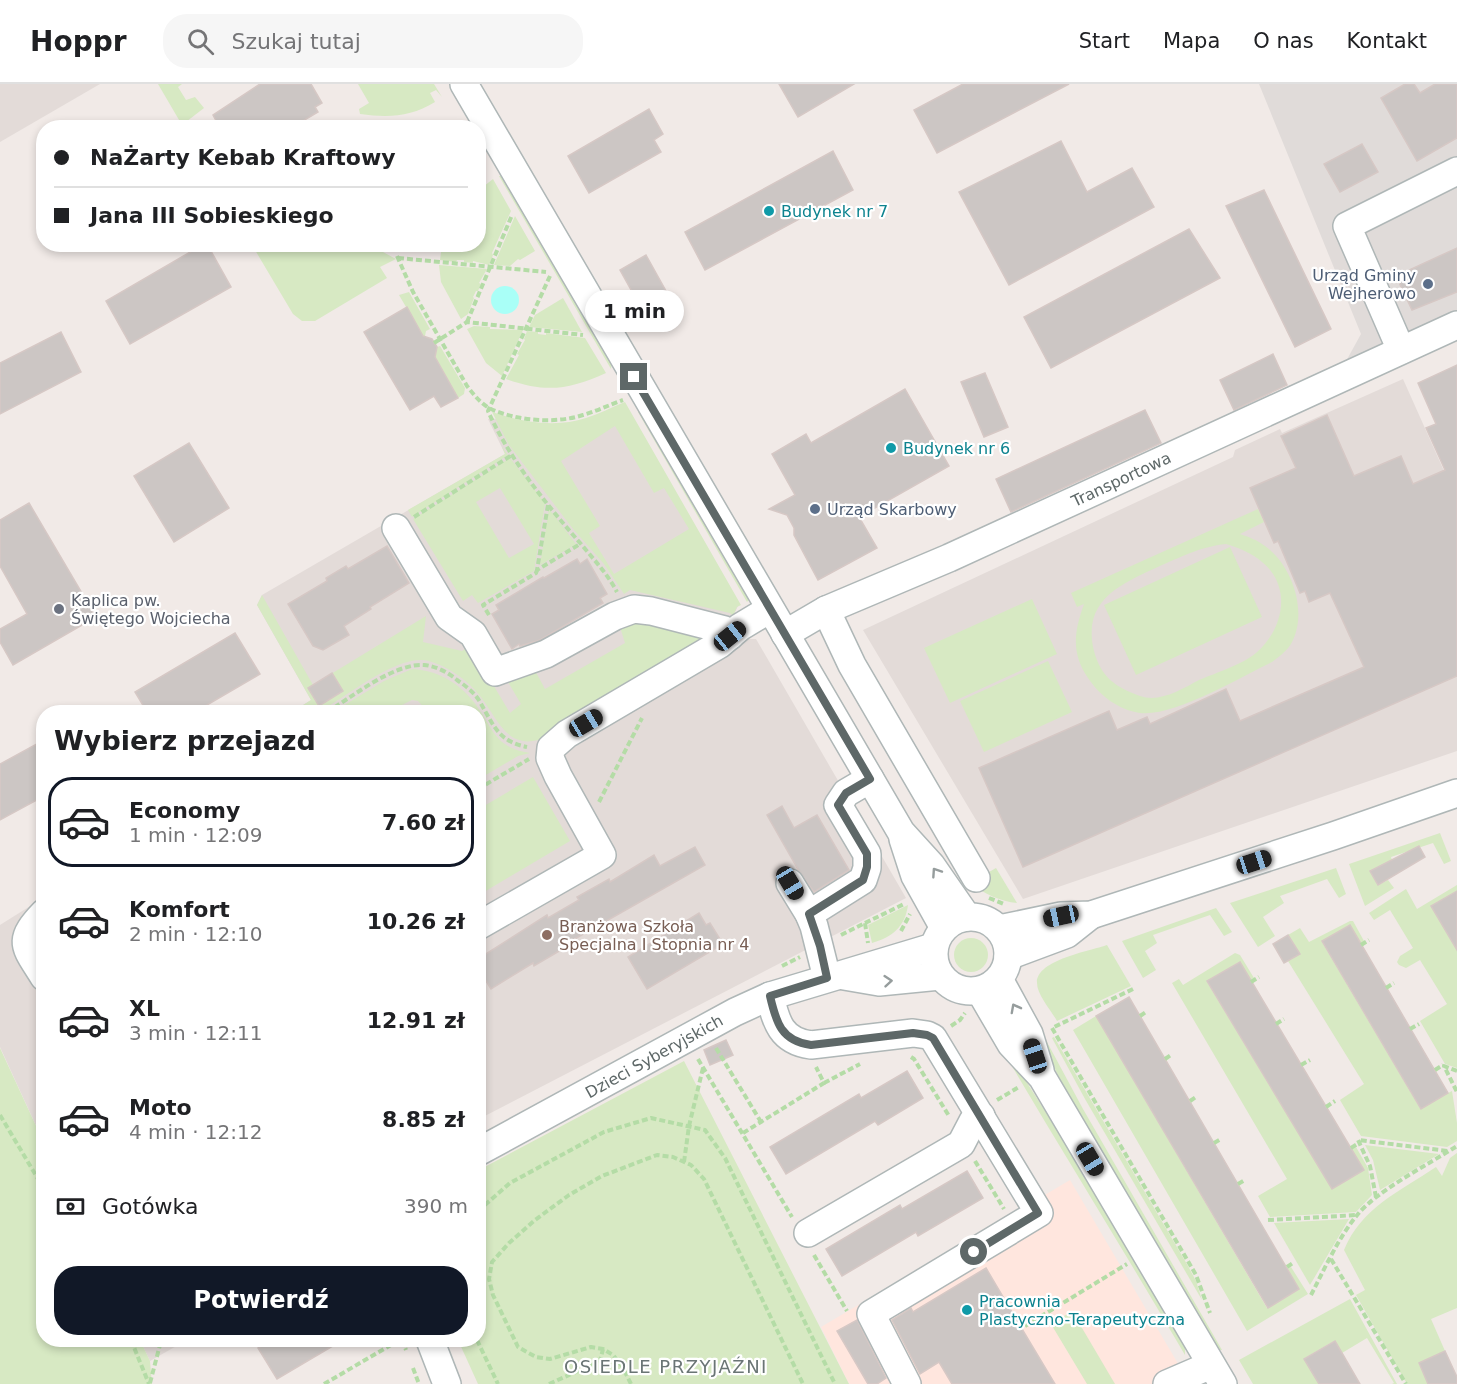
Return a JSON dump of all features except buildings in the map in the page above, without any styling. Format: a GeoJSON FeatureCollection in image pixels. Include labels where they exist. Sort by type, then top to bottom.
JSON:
{"type":"FeatureCollection","features":[{"type":"Feature","properties":{"kind":"street"},"geometry":{"type":"LineString","coordinates":[[464,84],[485,120]]}},
{"type":"Feature","properties":{"kind":"street"},"geometry":{"type":"LineString","coordinates":[[486,122],[901,832],[915,876],[948,930]]}},
{"type":"Feature","properties":{"kind":"street"},"geometry":{"type":"LineString","coordinates":[[1401,350],[1347,226],[1457,171]]}},
{"type":"Feature","properties":{"kind":"street","name":"Transportowa"},"geometry":{"type":"LineString","coordinates":[[785,634],[826,610],[949,558],[1457,325]]}},
{"type":"Feature","properties":{"kind":"street"},"geometry":{"type":"LineString","coordinates":[[396,528],[449,617],[473,634],[495,672],[546,654],[615,616],[634,609],[651,611],[725,630],[730,636]]}},
{"type":"Feature","properties":{"kind":"street"},"geometry":{"type":"LineString","coordinates":[[486,921],[602,855],[547,760],[550,758],[551,748],[567,734],[720,644],[770,609]]}},
{"type":"Feature","properties":{"kind":"street"},"geometry":{"type":"LineString","coordinates":[[826,610],[852,665],[976,878]]}},
{"type":"Feature","properties":{"kind":"street"},"geometry":{"type":"LineString","coordinates":[[809,914],[863,880],[867,867],[867,854],[838,805],[846,793],[870,779]]}},
{"type":"Feature","properties":{"kind":"street"},"geometry":{"type":"LineString","coordinates":[[999,929],[1061,916],[1092,915],[1323,840],[1457,793]]}},
{"type":"Feature","properties":{"kind":"street"},"geometry":{"type":"LineString","coordinates":[[790,883],[809,914],[832,977]]}},
{"type":"Feature","properties":{"kind":"street"},"geometry":{"type":"LineString","coordinates":[[1092,915],[1067,934],[996,975],[965,991],[951,986],[940,976],[935,967],[948,930],[979,917],[999,929],[1004,937],[996,975],[1029,1035],[1042,1077],[1217,1374],[1167,1384]]}},
{"type":"Feature","properties":{"kind":"street"},"geometry":{"type":"LineString","coordinates":[[36,922],[28,929],[25,940],[28,952],[36,964]]}},
{"type":"Feature","properties":{"kind":"street","name":"Dzieci Syberyjskich"},"geometry":{"type":"LineString","coordinates":[[486,1148],[735,1012],[770,996],[832,977],[948,930]]}},
{"type":"Feature","properties":{"kind":"street","name":"Dzieci Syberyjskich"},"geometry":{"type":"LineString","coordinates":[[832,977],[879,982],[940,976]]}},
{"type":"Feature","properties":{"kind":"street"},"geometry":{"type":"LineString","coordinates":[[770,996],[779,1026],[787,1037],[798,1043],[811,1045],[913,1033],[927,1035],[939,1046],[1038,1213],[871,1314],[907,1384]]}},
{"type":"Feature","properties":{"kind":"street"},"geometry":{"type":"LineString","coordinates":[[805,1235],[960,1144],[973,1121],[981,1116]]}},
{"type":"Feature","properties":{"kind":"street"},"geometry":{"type":"LineString","coordinates":[[433,1347],[447,1384]]}},
{"type":"Feature","properties":{"kind":"path"},"geometry":{"type":"LineString","coordinates":[[434,343],[467,322],[515,210],[520,219]]}},
{"type":"Feature","properties":{"kind":"path"},"geometry":{"type":"LineString","coordinates":[[551,273],[397,257],[413,292],[474,396],[490,409],[529,418],[557,419],[584,415],[627,398]]}},
{"type":"Feature","properties":{"kind":"path"},"geometry":{"type":"LineString","coordinates":[[546,263],[554,279]]}},
{"type":"Feature","properties":{"kind":"path"},"geometry":{"type":"LineString","coordinates":[[551,273],[488,411],[512,455],[580,544],[600,566],[621,599]]}},
{"type":"Feature","properties":{"kind":"path"},"geometry":{"type":"LineString","coordinates":[[467,322],[588,336]]}},
{"type":"Feature","properties":{"kind":"path"},"geometry":{"type":"LineString","coordinates":[[396,528],[512,455]]}},
{"type":"Feature","properties":{"kind":"path"},"geometry":{"type":"LineString","coordinates":[[537,570],[549,504]]}},
{"type":"Feature","properties":{"kind":"path"},"geometry":{"type":"LineString","coordinates":[[493,622],[483,605],[580,544]]}},
{"type":"Feature","properties":{"kind":"path"},"geometry":{"type":"LineString","coordinates":[[339,705],[393,672],[412,666],[426,665],[453,676],[468,688],[482,705]]}},
{"type":"Feature","properties":{"kind":"path"},"geometry":{"type":"LineString","coordinates":[[486,712],[495,729],[504,738],[514,744],[537,749],[547,760],[486,786]]}},
{"type":"Feature","properties":{"kind":"path"},"geometry":{"type":"LineString","coordinates":[[586,827],[644,713]]}},
{"type":"Feature","properties":{"kind":"path"},"geometry":{"type":"LineString","coordinates":[[865,923],[914,899]]}},
{"type":"Feature","properties":{"kind":"path"},"geometry":{"type":"LineString","coordinates":[[1361,945],[1369,940]]}},
{"type":"Feature","properties":{"kind":"path"},"geometry":{"type":"LineString","coordinates":[[1251,982],[1259,977]]}},
{"type":"Feature","properties":{"kind":"path"},"geometry":{"type":"LineString","coordinates":[[1386,988],[1394,983]]}},
{"type":"Feature","properties":{"kind":"path"},"geometry":{"type":"LineString","coordinates":[[1133,989],[1052,1028],[1196,1275],[1211,1315]]}},
{"type":"Feature","properties":{"kind":"path"},"geometry":{"type":"LineString","coordinates":[[1140,1016],[1146,1012]]}},
{"type":"Feature","properties":{"kind":"path"},"geometry":{"type":"LineString","coordinates":[[1276,1024],[1284,1019]]}},
{"type":"Feature","properties":{"kind":"path"},"geometry":{"type":"LineString","coordinates":[[1410,1029],[1419,1024]]}},
{"type":"Feature","properties":{"kind":"path"},"geometry":{"type":"LineString","coordinates":[[713,1041],[722,1060],[761,1122]]}},
{"type":"Feature","properties":{"kind":"path"},"geometry":{"type":"LineString","coordinates":[[811,1045],[818,1074],[824,1083]]}},
{"type":"Feature","properties":{"kind":"path"},"geometry":{"type":"LineString","coordinates":[[693,1052],[805,1235],[847,1311]]}},
{"type":"Feature","properties":{"kind":"path"},"geometry":{"type":"LineString","coordinates":[[906,1054],[914,1059],[1015,1227]]}},
{"type":"Feature","properties":{"kind":"path"},"geometry":{"type":"LineString","coordinates":[[1165,1059],[1171,1055]]}},
{"type":"Feature","properties":{"kind":"path"},"geometry":{"type":"LineString","coordinates":[[1301,1065],[1310,1060]]}},
{"type":"Feature","properties":{"kind":"path"},"geometry":{"type":"LineString","coordinates":[[743,1133],[861,1063]]}},
{"type":"Feature","properties":{"kind":"path"},"geometry":{"type":"LineString","coordinates":[[1435,1070],[1443,1065]]}},
{"type":"Feature","properties":{"kind":"path"},"geometry":{"type":"LineString","coordinates":[[1457,1071],[1444,1066],[1457,1092]]}},
{"type":"Feature","properties":{"kind":"path"},"geometry":{"type":"LineString","coordinates":[[684,1162],[689,1126],[703,1068]]}},
{"type":"Feature","properties":{"kind":"path"},"geometry":{"type":"LineString","coordinates":[[1190,1101],[1196,1097]]}},
{"type":"Feature","properties":{"kind":"path"},"geometry":{"type":"LineString","coordinates":[[1326,1107],[1335,1101]]}},
{"type":"Feature","properties":{"kind":"path"},"geometry":{"type":"LineString","coordinates":[[0,1115],[36,1176]]}},
{"type":"Feature","properties":{"kind":"path"},"geometry":{"type":"LineString","coordinates":[[486,1204],[510,1183],[604,1132],[651,1118],[705,1130],[725,1158],[835,1384]]}},
{"type":"Feature","properties":{"kind":"path"},"geometry":{"type":"LineString","coordinates":[[1214,1143],[1221,1139]]}},
{"type":"Feature","properties":{"kind":"path"},"geometry":{"type":"LineString","coordinates":[[1351,1148],[1359,1143],[1358,1140],[1449,1152]]}},
{"type":"Feature","properties":{"kind":"path"},"geometry":{"type":"LineString","coordinates":[[1359,1143],[1371,1166],[1376,1197]]}},
{"type":"Feature","properties":{"kind":"path"},"geometry":{"type":"LineString","coordinates":[[1311,1295],[1330,1258],[1358,1215],[1376,1197],[1457,1146]]}},
{"type":"Feature","properties":{"kind":"path"},"geometry":{"type":"LineString","coordinates":[[631,1384],[622,1366],[613,1355],[603,1349],[591,1347],[550,1359],[536,1358],[518,1347],[493,1295],[489,1279],[492,1262],[535,1220],[569,1195],[602,1176],[657,1155],[673,1157],[691,1165],[704,1179],[803,1384]]}},
{"type":"Feature","properties":{"kind":"path"},"geometry":{"type":"LineString","coordinates":[[1238,1184],[1245,1180]]}},
{"type":"Feature","properties":{"kind":"path"},"geometry":{"type":"LineString","coordinates":[[1262,1226],[1268,1221],[1358,1215]]}},
{"type":"Feature","properties":{"kind":"path"},"geometry":{"type":"LineString","coordinates":[[1330,1258],[1406,1384]]}},
{"type":"Feature","properties":{"kind":"path"},"geometry":{"type":"LineString","coordinates":[[1287,1267],[1293,1263]]}},
{"type":"Feature","properties":{"kind":"path"},"geometry":{"type":"LineString","coordinates":[[1025,1326],[1128,1264]]}},
{"type":"Feature","properties":{"kind":"path"},"geometry":{"type":"LineString","coordinates":[[134,1347],[150,1384]]}},
{"type":"Feature","properties":{"kind":"path"},"geometry":{"type":"LineString","coordinates":[[150,1384],[160,1347]]}},
{"type":"Feature","properties":{"kind":"path"},"geometry":{"type":"LineString","coordinates":[[324,1384],[387,1347]]}},
{"type":"Feature","properties":{"kind":"path"},"geometry":{"type":"LineString","coordinates":[[480,1347],[498,1384]]}},
{"type":"Feature","properties":{"kind":"path"},"geometry":{"type":"LineString","coordinates":[[549,1384],[600,1361],[603,1349]]}},
{"type":"Feature","properties":{"kind":"shaded area"},"geometry":{"type":"Polygon","coordinates":[[[0,84],[100,84],[36,120],[0,142],[0,84]]]}},
{"type":"Feature","properties":{"kind":"shaded area"},"geometry":{"type":"Polygon","coordinates":[[[1259,84],[1457,84],[1457,312],[1345,363],[1361,334],[1259,84]]]}},
{"type":"Feature","properties":{"kind":"shaded area"},"geometry":{"type":"Polygon","coordinates":[[[1403,379],[1457,500],[1457,751],[1023,899],[863,630],[1233,457],[1235,450],[1280,429],[1282,433],[1403,379]]]}},
{"type":"Feature","properties":{"kind":"shaded area"},"geometry":{"type":"Polygon","coordinates":[[[623,407],[738,606],[733,616],[747,639],[756,639],[906,898],[486,1115],[486,705],[303,705],[311,700],[257,605],[262,595],[505,454],[488,419],[522,425],[560,427],[623,407]]]}},
{"type":"Feature","properties":{"kind":"shaded area"},"geometry":{"type":"Polygon","coordinates":[[[36,902],[36,1126],[0,1047],[0,925],[36,902]]]}},
{"type":"Feature","properties":{"kind":"shaded area"},"geometry":{"type":"Polygon","coordinates":[[[1070,1180],[1190,1384],[849,1384],[821,1327],[1070,1180]]]}},
{"type":"Feature","properties":{"kind":"shaded area"},"geometry":{"type":"Polygon","coordinates":[[[143,1347],[175,1347],[150,1361],[143,1347]]]}},
{"type":"Feature","properties":{"kind":"green space"},"geometry":{"type":"Polygon","coordinates":[[[158,84],[182,84],[178,87],[186,100],[195,97],[204,108],[188,120],[179,120],[158,84]]]}},
{"type":"Feature","properties":{"kind":"green space"},"geometry":{"type":"Polygon","coordinates":[[[358,84],[434,84],[442,97],[436,90],[430,93],[435,102],[417,111],[399,115],[360,114],[359,109],[369,103],[358,84]]]}},
{"type":"Feature","properties":{"kind":"green space"},"geometry":{"type":"Polygon","coordinates":[[[499,176],[502,176],[612,358],[611,369],[499,176]]]}},
{"type":"Feature","properties":{"kind":"green space"},"geometry":{"type":"Polygon","coordinates":[[[493,179],[511,211],[489,265],[473,261],[473,263],[464,262],[464,260],[456,262],[440,260],[441,252],[486,252],[486,184],[493,179]]]}},
{"type":"Feature","properties":{"kind":"green space"},"geometry":{"type":"Polygon","coordinates":[[[515,216],[535,251],[518,259],[510,266],[494,265],[515,216]]]}},
{"type":"Feature","properties":{"kind":"green space"},"geometry":{"type":"Polygon","coordinates":[[[256,252],[383,252],[396,259],[380,267],[387,278],[315,321],[302,321],[293,314],[256,252]]]}},
{"type":"Feature","properties":{"kind":"green space"},"geometry":{"type":"Polygon","coordinates":[[[439,265],[487,269],[473,297],[468,314],[461,319],[441,282],[439,265]]]}},
{"type":"Feature","properties":{"kind":"green space"},"geometry":{"type":"Polygon","coordinates":[[[409,292],[430,329],[426,331],[425,336],[399,295],[409,292]]]}},
{"type":"Feature","properties":{"kind":"green space"},"geometry":{"type":"Polygon","coordinates":[[[563,298],[582,332],[529,327],[535,315],[563,298]]]}},
{"type":"Feature","properties":{"kind":"green space"},"geometry":{"type":"Polygon","coordinates":[[[474,326],[523,330],[502,376],[486,363],[467,329],[474,326]]]}},
{"type":"Feature","properties":{"kind":"green space"},"geometry":{"type":"Polygon","coordinates":[[[527,331],[585,338],[606,373],[580,383],[557,388],[533,386],[506,379],[519,355],[517,354],[527,331]]]}},
{"type":"Feature","properties":{"kind":"green space"},"geometry":{"type":"Polygon","coordinates":[[[440,346],[465,388],[464,394],[458,398],[435,357],[437,347],[440,346]]]}},
{"type":"Feature","properties":{"kind":"green space"},"geometry":{"type":"Polygon","coordinates":[[[625,402],[741,605],[737,607],[733,616],[730,613],[630,590],[624,594],[604,564],[573,529],[509,445],[492,412],[527,421],[563,423],[596,415],[625,402]],[[615,426],[561,461],[600,526],[589,533],[614,574],[689,529],[664,488],[654,493],[615,426]]]}},
{"type":"Feature","properties":{"kind":"green space"},"geometry":{"type":"Polygon","coordinates":[[[642,409],[750,598],[747,602],[638,412],[642,409]]]}},
{"type":"Feature","properties":{"kind":"green space"},"geometry":{"type":"Polygon","coordinates":[[[502,447],[508,455],[412,517],[408,510],[505,454],[502,447]]]}},
{"type":"Feature","properties":{"kind":"green space"},"geometry":{"type":"Polygon","coordinates":[[[510,458],[545,503],[534,571],[478,603],[472,595],[463,601],[413,519],[510,458]],[[500,488],[476,502],[509,558],[534,544],[500,488]]]}},
{"type":"Feature","properties":{"kind":"green space"},"geometry":{"type":"Polygon","coordinates":[[[549,509],[576,544],[540,565],[549,509]]]}},
{"type":"Feature","properties":{"kind":"green space"},"geometry":{"type":"Polygon","coordinates":[[[1258,509],[1264,522],[1240,534],[1265,546],[1283,565],[1290,577],[1298,603],[1297,630],[1284,653],[1272,662],[1189,703],[1154,713],[1140,713],[1117,705],[1104,696],[1088,678],[1079,660],[1076,642],[1076,633],[1084,604],[1077,607],[1071,593],[1258,509]],[[1226,544],[1201,549],[1162,565],[1120,586],[1100,605],[1094,618],[1092,633],[1094,651],[1101,668],[1116,685],[1148,698],[1163,696],[1244,661],[1265,644],[1273,633],[1281,608],[1278,584],[1272,572],[1258,559],[1226,544]]]}},
{"type":"Feature","properties":{"kind":"green space"},"geometry":{"type":"Polygon","coordinates":[[[1230,547],[1262,617],[1136,675],[1104,605],[1230,547]]]}},
{"type":"Feature","properties":{"kind":"green space"},"geometry":{"type":"Polygon","coordinates":[[[262,595],[313,685],[426,616],[423,642],[462,651],[470,646],[510,713],[521,704],[505,677],[531,663],[545,689],[625,643],[619,624],[640,621],[713,636],[550,736],[535,741],[522,741],[512,737],[504,730],[483,700],[465,681],[448,669],[429,661],[406,662],[393,667],[331,705],[303,705],[311,700],[257,605],[262,595]]]}},
{"type":"Feature","properties":{"kind":"green space"},"geometry":{"type":"Polygon","coordinates":[[[1032,599],[1057,654],[950,703],[924,648],[1032,599]]]}},
{"type":"Feature","properties":{"kind":"green space"},"geometry":{"type":"Polygon","coordinates":[[[1048,661],[1072,712],[984,752],[960,701],[1048,661]]]}},
{"type":"Feature","properties":{"kind":"green space"},"geometry":{"type":"Polygon","coordinates":[[[412,669],[430,672],[446,678],[461,688],[476,705],[422,705],[418,701],[412,700],[402,705],[345,705],[384,681],[412,669]]]}},
{"type":"Feature","properties":{"kind":"green space"},"geometry":{"type":"Polygon","coordinates":[[[486,720],[501,741],[508,746],[530,753],[518,756],[486,775],[486,720]]]}},
{"type":"Feature","properties":{"kind":"green space"},"geometry":{"type":"Polygon","coordinates":[[[533,777],[570,841],[486,891],[486,805],[533,777]]]}},
{"type":"Feature","properties":{"kind":"green space"},"geometry":{"type":"Polygon","coordinates":[[[1440,833],[1451,861],[1444,864],[1433,843],[1391,857],[1392,860],[1370,871],[1378,885],[1388,880],[1394,888],[1365,906],[1349,864],[1440,833]]]}},
{"type":"Feature","properties":{"kind":"green space"},"geometry":{"type":"Polygon","coordinates":[[[996,868],[1017,903],[992,896],[970,883],[996,868]]]}},
{"type":"Feature","properties":{"kind":"green space"},"geometry":{"type":"Polygon","coordinates":[[[1336,868],[1346,894],[1339,898],[1327,879],[1280,896],[1284,903],[1263,917],[1275,936],[1258,947],[1230,903],[1336,868]]]}},
{"type":"Feature","properties":{"kind":"green space"},"geometry":{"type":"Polygon","coordinates":[[[1457,885],[1457,891],[1432,906],[1457,950],[1457,1068],[1445,1064],[1420,1021],[1447,1004],[1420,960],[1406,968],[1397,962],[1400,956],[1413,948],[1390,910],[1374,920],[1369,913],[1406,889],[1417,909],[1457,885]]]}},
{"type":"Feature","properties":{"kind":"green space"},"geometry":{"type":"Polygon","coordinates":[[[908,905],[901,925],[886,938],[872,943],[868,925],[908,905]]]}},
{"type":"Feature","properties":{"kind":"green space"},"geometry":{"type":"Polygon","coordinates":[[[1216,908],[1232,932],[1224,936],[1210,915],[1153,935],[1157,943],[1145,951],[1156,970],[1143,978],[1122,941],[1216,908]]]}},
{"type":"Feature","properties":{"kind":"green space"},"geometry":{"type":"Polygon","coordinates":[[[1353,921],[1364,941],[1361,944],[1349,925],[1322,942],[1420,1108],[1452,1091],[1457,1141],[1447,1147],[1361,1136],[1340,1100],[1364,1084],[1288,961],[1300,954],[1288,935],[1300,928],[1309,942],[1353,921]]]}},
{"type":"Feature","properties":{"kind":"green space"},"geometry":{"type":"Polygon","coordinates":[[[971,938],[983,943],[988,955],[983,967],[971,972],[959,967],[954,955],[959,943],[971,938]]]}},
{"type":"Feature","properties":{"kind":"green space"},"geometry":{"type":"Polygon","coordinates":[[[1107,945],[1131,986],[1057,1021],[1039,992],[1037,983],[1039,975],[1054,962],[1107,945]]]}},
{"type":"Feature","properties":{"kind":"green space"},"geometry":{"type":"Polygon","coordinates":[[[1235,953],[1240,955],[1254,978],[1250,980],[1239,962],[1207,982],[1332,1189],[1364,1170],[1352,1150],[1356,1147],[1368,1168],[1372,1195],[1356,1212],[1270,1217],[1258,1196],[1287,1179],[1172,983],[1179,979],[1183,985],[1235,953]]]}},
{"type":"Feature","properties":{"kind":"green space"},"geometry":{"type":"Polygon","coordinates":[[[1033,1016],[1083,1109],[1222,1350],[1218,1350],[1065,1089],[1029,1018],[1033,1016]]]}},
{"type":"Feature","properties":{"kind":"green space"},"geometry":{"type":"Polygon","coordinates":[[[1096,1016],[1267,1308],[1299,1289],[1288,1269],[1291,1267],[1308,1294],[1247,1331],[1073,1030],[1096,1016]]]}},
{"type":"Feature","properties":{"kind":"green space"},"geometry":{"type":"Polygon","coordinates":[[[997,1037],[1116,1229],[1185,1346],[1185,1355],[1019,1079],[996,1039],[997,1037]]]}},
{"type":"Feature","properties":{"kind":"green space"},"geometry":{"type":"Polygon","coordinates":[[[1054,1037],[1188,1266],[1202,1300],[1085,1099],[1052,1038],[1054,1037]]]}},
{"type":"Feature","properties":{"kind":"green space"},"geometry":{"type":"Polygon","coordinates":[[[0,1048],[36,1126],[36,1347],[143,1347],[150,1361],[152,1384],[0,1384],[0,1048]]]}},
{"type":"Feature","properties":{"kind":"green space"},"geometry":{"type":"Polygon","coordinates":[[[684,1061],[849,1384],[478,1384],[461,1347],[486,1347],[486,1166],[684,1061]]]}},
{"type":"Feature","properties":{"kind":"green space"},"geometry":{"type":"Polygon","coordinates":[[[1365,1145],[1439,1154],[1380,1190],[1373,1160],[1365,1145]]]}},
{"type":"Feature","properties":{"kind":"green space"},"geometry":{"type":"Polygon","coordinates":[[[1457,1153],[1457,1308],[1431,1319],[1445,1351],[1419,1364],[1428,1384],[1407,1384],[1356,1295],[1365,1290],[1344,1250],[1361,1222],[1371,1211],[1436,1167],[1442,1176],[1450,1158],[1457,1153]]]}},
{"type":"Feature","properties":{"kind":"green space"},"geometry":{"type":"Polygon","coordinates":[[[1349,1219],[1310,1285],[1274,1223],[1349,1219]]]}},
{"type":"Feature","properties":{"kind":"green space"},"geometry":{"type":"Polygon","coordinates":[[[1350,1299],[1397,1384],[1392,1384],[1394,1383],[1367,1338],[1342,1353],[1334,1341],[1305,1358],[1319,1384],[1253,1384],[1239,1360],[1350,1299]]]}},
{"type":"Feature","properties":{"kind":"green space"},"geometry":{"type":"Polygon","coordinates":[[[1072,1311],[1115,1384],[1087,1384],[1051,1324],[1072,1311]]]}},
{"type":"Feature","properties":{"kind":"water"},"geometry":{"type":"Polygon","coordinates":[[[505,286],[515,290],[519,300],[515,310],[505,314],[495,310],[491,300],[495,290],[505,286]]]}},
{"type":"Feature","properties":{"kind":"place","name":"Budynek nr 7"},"geometry":{"type":"Point","coordinates":[769,211]}},
{"type":"Feature","properties":{"kind":"place","name":"Urząd Gminy Wejherowo"},"geometry":{"type":"Point","coordinates":[1428,284]}},
{"type":"Feature","properties":{"kind":"place","name":"Budynek nr 6"},"geometry":{"type":"Point","coordinates":[891,448]}},
{"type":"Feature","properties":{"kind":"place","name":"Urząd Skarbowy"},"geometry":{"type":"Point","coordinates":[815,509]}},
{"type":"Feature","properties":{"kind":"place","name":"Kaplica pw. Świętego Wojciecha"},"geometry":{"type":"Point","coordinates":[59,609]}},
{"type":"Feature","properties":{"kind":"place","name":"Branżowa Szkoła Specjalna I Stopnia nr 4"},"geometry":{"type":"Point","coordinates":[547,935]}},
{"type":"Feature","properties":{"kind":"place","name":"Pracownia Plastyczno-Terapeutyczna"},"geometry":{"type":"Point","coordinates":[967,1310]}},
{"type":"Feature","properties":{"kind":"district","name":"OSIEDLE PRZYJAŹNI"},"geometry":{"type":"Point","coordinates":[666,1367]}},
{"type":"Feature","properties":{"kind":"route"},"geometry":{"type":"LineString","coordinates":[[634,377],[870,779],[846,793],[838,805],[867,854],[867,867],[863,880],[809,914],[820,946],[827,978],[770,996],[779,1026],[787,1037],[798,1043],[811,1045],[913,1033],[921,1033],[933,1038],[1038,1213],[974,1252]]}}]}
